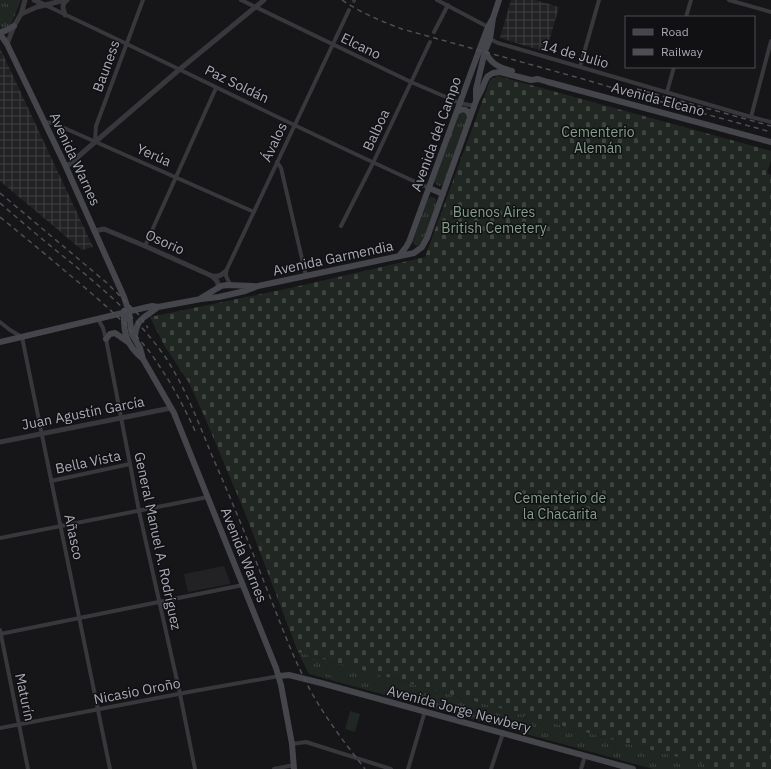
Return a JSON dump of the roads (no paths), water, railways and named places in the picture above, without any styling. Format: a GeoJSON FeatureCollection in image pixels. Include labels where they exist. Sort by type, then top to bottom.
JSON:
{"type":"FeatureCollection","features":[{"type":"Feature","properties":{"kind":"main road","name":"Avenida del Campo"},"geometry":{"type":"LineString","coordinates":[[475,103],[476,89],[486,68],[485,52],[490,39],[493,18],[499,0]]}},
{"type":"Feature","properties":{"kind":"main road","name":"Avenida del Campo"},"geometry":{"type":"LineString","coordinates":[[399,256],[409,242],[488,27],[493,18]]}},
{"type":"Feature","properties":{"kind":"main road"},"geometry":{"type":"LineString","coordinates":[[0,33],[14,26]]}},
{"type":"Feature","properties":{"kind":"main road","name":"Avenida Warnes"},"geometry":{"type":"LineString","coordinates":[[0,33],[7,44],[66,167],[124,297],[130,329],[140,348],[143,359],[171,408],[208,496],[279,676],[292,744],[294,767]]}},
{"type":"Feature","properties":{"kind":"main road"},"geometry":{"type":"LineString","coordinates":[[485,52],[498,70]]}},
{"type":"Feature","properties":{"kind":"main road"},"geometry":{"type":"LineString","coordinates":[[471,74],[486,68]]}},
{"type":"Feature","properties":{"kind":"main road","name":"Avenida Elcano"},"geometry":{"type":"LineString","coordinates":[[486,68],[531,80],[538,79],[771,142]]}},
{"type":"Feature","properties":{"kind":"main road","name":"Avenida del Campo"},"geometry":{"type":"LineString","coordinates":[[414,253],[425,243],[475,103],[486,79],[490,74],[498,70]]}},
{"type":"Feature","properties":{"kind":"main road"},"geometry":{"type":"LineString","coordinates":[[457,112],[461,109],[465,110],[469,113],[470,117]]}},
{"type":"Feature","properties":{"kind":"main road"},"geometry":{"type":"LineString","coordinates":[[429,188],[443,194]]}},
{"type":"Feature","properties":{"kind":"main road","name":"Avenida Garmendia"},"geometry":{"type":"LineString","coordinates":[[0,342],[152,306],[158,307],[228,295],[258,286],[414,253]]}},
{"type":"Feature","properties":{"kind":"main road"},"geometry":{"type":"LineString","coordinates":[[219,288],[221,292],[228,295],[232,289],[230,284]]}},
{"type":"Feature","properties":{"kind":"main road","name":"Avenida Garmendia"},"geometry":{"type":"LineString","coordinates":[[200,299],[224,285],[258,286]]}},
{"type":"Feature","properties":{"kind":"main road"},"geometry":{"type":"LineString","coordinates":[[124,297],[139,309]]}},
{"type":"Feature","properties":{"kind":"main road"},"geometry":{"type":"LineString","coordinates":[[135,338],[136,327],[140,321],[144,316],[154,311],[158,307]]}},
{"type":"Feature","properties":{"kind":"main road","name":"Avenida Warnes"},"geometry":{"type":"LineString","coordinates":[[126,312],[124,328],[128,342],[135,352],[143,359]]}},
{"type":"Feature","properties":{"kind":"main road"},"geometry":{"type":"LineString","coordinates":[[106,339],[110,334],[115,333],[128,342]]}},
{"type":"Feature","properties":{"kind":"main road","name":"Avenida Jorge Newbery"},"geometry":{"type":"LineString","coordinates":[[279,676],[288,675],[633,769]]}},
{"type":"Feature","properties":{"kind":"street"},"geometry":{"type":"LineString","coordinates":[[7,44],[14,26],[21,14],[25,0]]}},
{"type":"Feature","properties":{"kind":"street","name":"Paz Soldán"},"geometry":{"type":"LineString","coordinates":[[34,0],[373,163],[429,188]]}},
{"type":"Feature","properties":{"kind":"street"},"geometry":{"type":"LineString","coordinates":[[21,14],[45,5],[66,0]]}},
{"type":"Feature","properties":{"kind":"street"},"geometry":{"type":"LineString","coordinates":[[65,15],[63,6],[66,0]]}},
{"type":"Feature","properties":{"kind":"street","name":"Bauness"},"geometry":{"type":"LineString","coordinates":[[95,141],[96,126],[143,0]]}},
{"type":"Feature","properties":{"kind":"street","name":"Elcano"},"geometry":{"type":"LineString","coordinates":[[240,0],[411,82],[460,103],[469,105],[475,103]]}},
{"type":"Feature","properties":{"kind":"street"},"geometry":{"type":"LineString","coordinates":[[66,167],[180,69],[264,0]]}},
{"type":"Feature","properties":{"kind":"street"},"geometry":{"type":"LineString","coordinates":[[437,0],[488,27]]}},
{"type":"Feature","properties":{"kind":"street"},"geometry":{"type":"LineString","coordinates":[[580,67],[599,0]]}},
{"type":"Feature","properties":{"kind":"street"},"geometry":{"type":"LineString","coordinates":[[686,16],[691,0]]}},
{"type":"Feature","properties":{"kind":"street"},"geometry":{"type":"LineString","coordinates":[[729,0],[771,12]]}},
{"type":"Feature","properties":{"kind":"street"},"geometry":{"type":"LineString","coordinates":[[434,32],[448,5]]}},
{"type":"Feature","properties":{"kind":"street","name":"Ávalos"},"geometry":{"type":"LineString","coordinates":[[226,271],[349,10]]}},
{"type":"Feature","properties":{"kind":"street","name":"14 de Julio"},"geometry":{"type":"LineString","coordinates":[[490,39],[498,43],[771,122]]}},
{"type":"Feature","properties":{"kind":"street"},"geometry":{"type":"LineString","coordinates":[[751,117],[771,41]]}},
{"type":"Feature","properties":{"kind":"street","name":"Balboa"},"geometry":{"type":"LineString","coordinates":[[341,226],[373,163],[430,42]]}},
{"type":"Feature","properties":{"kind":"street"},"geometry":{"type":"LineString","coordinates":[[667,92],[674,68]]}},
{"type":"Feature","properties":{"kind":"street"},"geometry":{"type":"LineString","coordinates":[[145,246],[216,88]]}},
{"type":"Feature","properties":{"kind":"street","name":"Yerúa"},"geometry":{"type":"LineString","coordinates":[[44,122],[53,123],[254,212]]}},
{"type":"Feature","properties":{"kind":"street"},"geometry":{"type":"LineString","coordinates":[[277,162],[281,168],[306,276]]}},
{"type":"Feature","properties":{"kind":"street","name":"Osorio"},"geometry":{"type":"LineString","coordinates":[[94,230],[104,229],[212,276]]}},
{"type":"Feature","properties":{"kind":"street"},"geometry":{"type":"LineString","coordinates":[[212,276],[220,276],[226,271]]}},
{"type":"Feature","properties":{"kind":"street"},"geometry":{"type":"LineString","coordinates":[[226,271],[226,276],[230,284]]}},
{"type":"Feature","properties":{"kind":"street"},"geometry":{"type":"LineString","coordinates":[[212,276],[217,282],[219,288]]}},
{"type":"Feature","properties":{"kind":"street","name":"General Manuel A. Rodríguez"},"geometry":{"type":"LineString","coordinates":[[98,319],[103,328],[106,339],[139,510],[195,769]]}},
{"type":"Feature","properties":{"kind":"street"},"geometry":{"type":"LineString","coordinates":[[0,322],[22,337]]}},
{"type":"Feature","properties":{"kind":"street","name":"Añasco"},"geometry":{"type":"LineString","coordinates":[[22,337],[110,769]]}},
{"type":"Feature","properties":{"kind":"street","name":"Juan Agustín García"},"geometry":{"type":"LineString","coordinates":[[0,442],[171,408]]}},
{"type":"Feature","properties":{"kind":"street","name":"Bella Vista"},"geometry":{"type":"LineString","coordinates":[[51,481],[130,464]]}},
{"type":"Feature","properties":{"kind":"street"},"geometry":{"type":"LineString","coordinates":[[0,538],[208,496]]}},
{"type":"Feature","properties":{"kind":"street"},"geometry":{"type":"LineString","coordinates":[[0,633],[243,585]]}},
{"type":"Feature","properties":{"kind":"street","name":"Maturín"},"geometry":{"type":"LineString","coordinates":[[0,633],[28,769]]}},
{"type":"Feature","properties":{"kind":"street","name":"Nicasio Oroño"},"geometry":{"type":"LineString","coordinates":[[0,728],[279,676]]}},
{"type":"Feature","properties":{"kind":"street"},"geometry":{"type":"LineString","coordinates":[[408,769],[425,712]]}},
{"type":"Feature","properties":{"kind":"street"},"geometry":{"type":"LineString","coordinates":[[491,769],[503,733]]}},
{"type":"Feature","properties":{"kind":"street"},"geometry":{"type":"LineString","coordinates":[[292,744],[306,742],[391,769]]}},
{"type":"Feature","properties":{"kind":"street"},"geometry":{"type":"LineString","coordinates":[[581,769],[585,756]]}},
{"type":"Feature","properties":{"kind":"street"},"geometry":{"type":"LineString","coordinates":[[274,769],[294,767]]}},
{"type":"Feature","properties":{"kind":"railway"},"geometry":{"type":"LineString","coordinates":[[342,0],[364,13],[402,29],[771,132]]}},
{"type":"Feature","properties":{"kind":"railway"},"geometry":{"type":"LineString","coordinates":[[637,89],[771,126]]}},
{"type":"Feature","properties":{"kind":"railway"},"geometry":{"type":"LineString","coordinates":[[0,193],[107,283],[138,314],[148,328]]}},
{"type":"Feature","properties":{"kind":"railway"},"geometry":{"type":"LineString","coordinates":[[0,203],[111,297],[146,332],[166,358],[186,394],[301,672],[327,717],[365,769]]}},
{"type":"Feature","properties":{"kind":"railway"},"geometry":{"type":"LineString","coordinates":[[0,217],[98,299],[140,340],[169,381],[196,433]]}},
{"type":"Feature","properties":{"kind":"park label","name":"Cementerio Alemán"},"geometry":{"type":"Point","coordinates":[598,140]}},
{"type":"Feature","properties":{"kind":"park label","name":"Buenos Aires British Cemetery"},"geometry":{"type":"Point","coordinates":[494,220]}},
{"type":"Feature","properties":{"kind":"park label","name":"Cementerio de la Chacarita"},"geometry":{"type":"Point","coordinates":[560,506]}}]}
